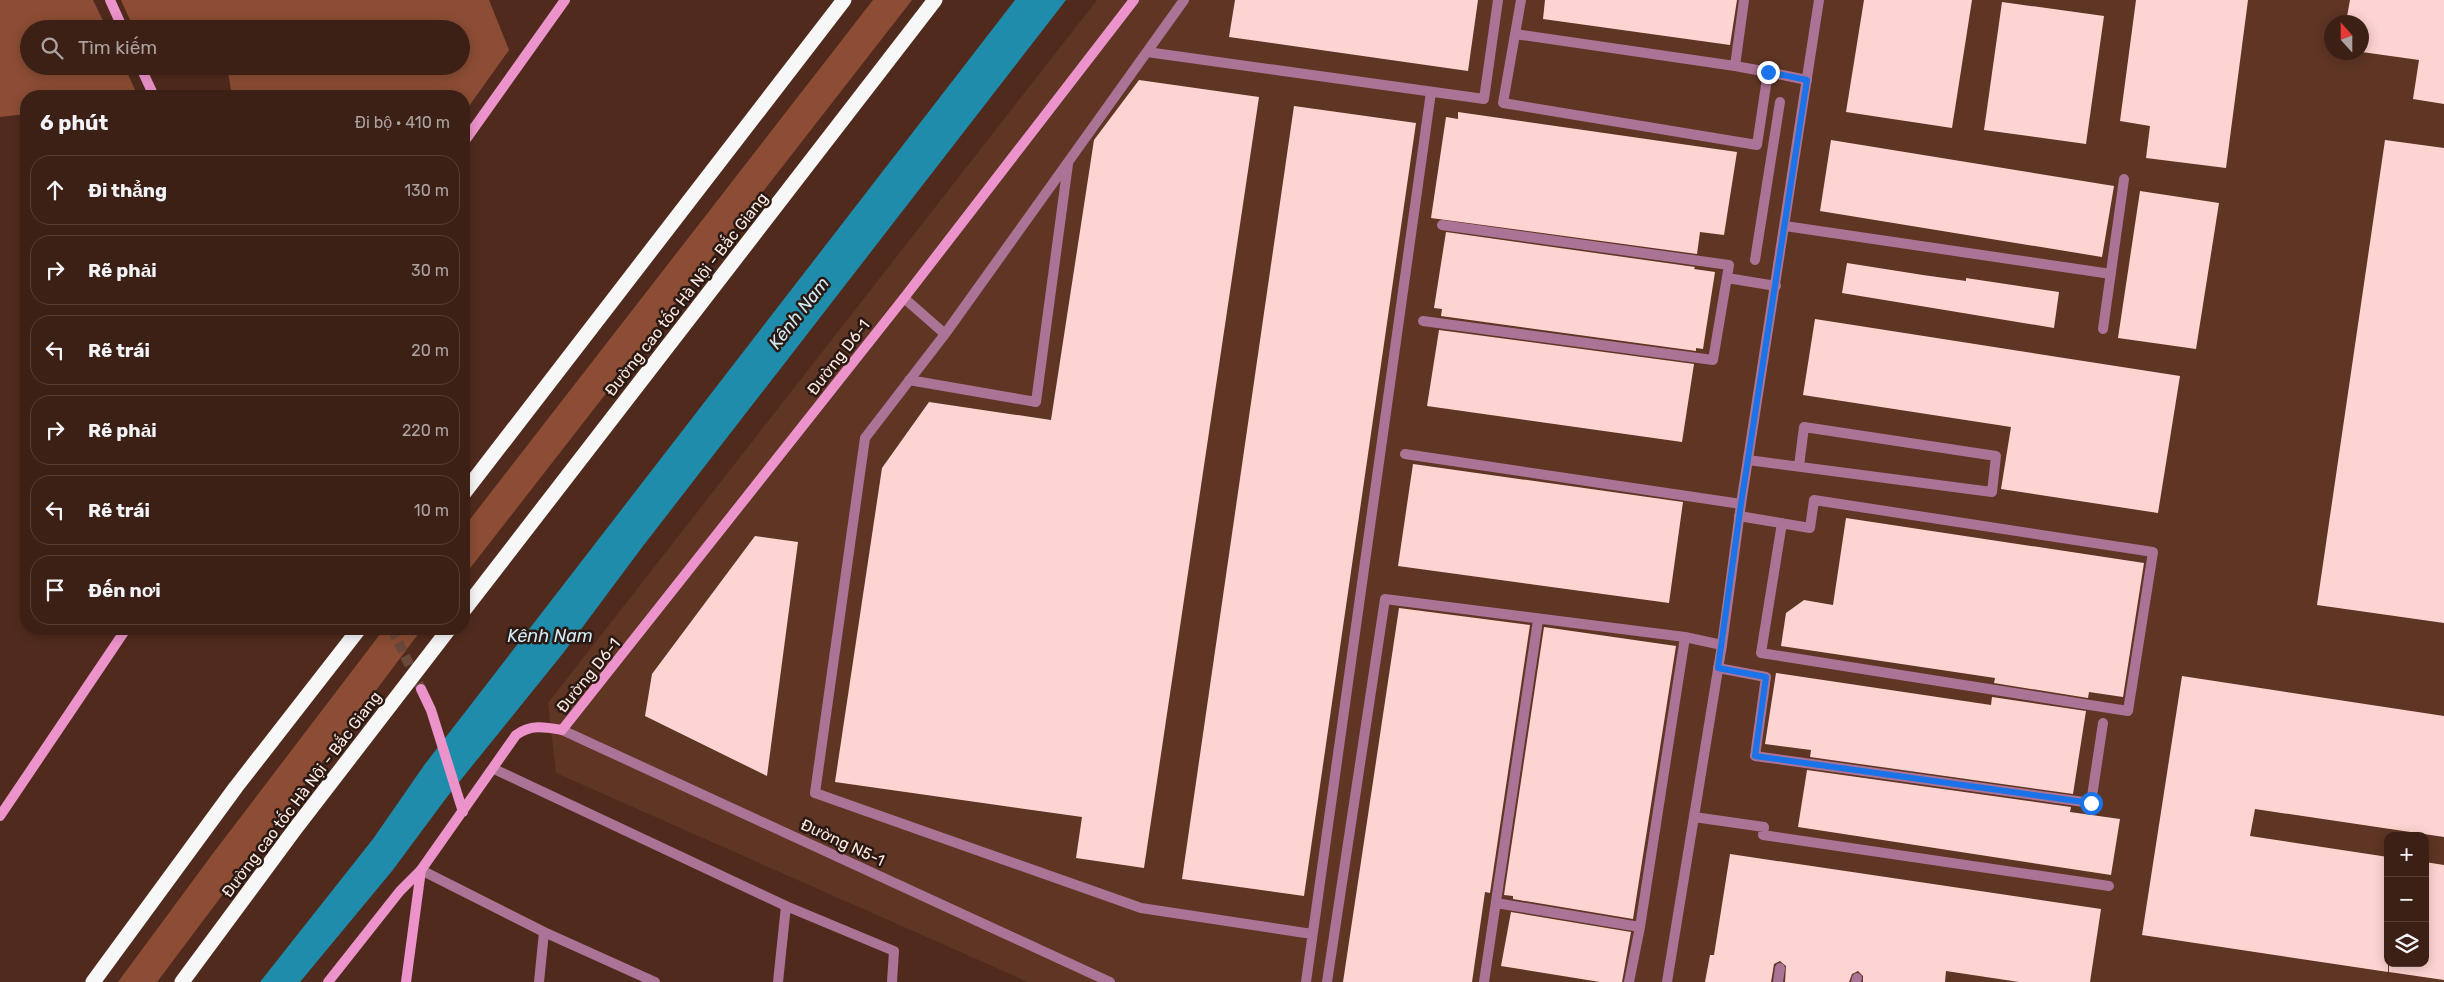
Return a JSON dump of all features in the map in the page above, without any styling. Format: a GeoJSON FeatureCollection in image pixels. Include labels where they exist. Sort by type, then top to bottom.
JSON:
{"type":"FeatureCollection","features":[{"type":"Feature","properties":{"kind":"highway"},"geometry":{"type":"LineString","coordinates":[[470,485],[844,0]]}},
{"type":"Feature","properties":{"kind":"highway","name":"Đường cao tốc Hà Nội - Bắc Giang"},"geometry":{"type":"LineString","coordinates":[[470,602],[935,0]]}},
{"type":"Feature","properties":{"kind":"highway"},"geometry":{"type":"LineString","coordinates":[[93,982],[236,787],[353,635]]}},
{"type":"Feature","properties":{"kind":"highway","name":"Đường cao tốc Hà Nội - Bắc Giang"},"geometry":{"type":"LineString","coordinates":[[182,982],[295,829],[444,635]]}},
{"type":"Feature","properties":{"kind":"street"},"geometry":{"type":"LineString","coordinates":[[110,0],[119,20]]}},
{"type":"Feature","properties":{"kind":"street"},"geometry":{"type":"LineString","coordinates":[[470,134],[565,0]]}},
{"type":"Feature","properties":{"kind":"street","name":"Đường D6-1"},"geometry":{"type":"LineString","coordinates":[[562,730],[904,298],[1134,0]]}},
{"type":"Feature","properties":{"kind":"street"},"geometry":{"type":"LineString","coordinates":[[1184,0],[945,334],[865,438],[815,793],[1141,908],[1312,934]]}},
{"type":"Feature","properties":{"kind":"street"},"geometry":{"type":"LineString","coordinates":[[1147,52],[1484,99],[1498,0]]}},
{"type":"Feature","properties":{"kind":"street"},"geometry":{"type":"LineString","coordinates":[[1521,0],[1503,103],[1757,145],[1768,72]]}},
{"type":"Feature","properties":{"kind":"street"},"geometry":{"type":"LineString","coordinates":[[1734,66],[1744,0]]}},
{"type":"Feature","properties":{"kind":"street"},"geometry":{"type":"LineString","coordinates":[[1667,982],[1722,645],[1739,516],[1786,226],[1819,0]]}},
{"type":"Feature","properties":{"kind":"street"},"geometry":{"type":"LineString","coordinates":[[1515,34],[1734,66],[1807,80]]}},
{"type":"Feature","properties":{"kind":"street"},"geometry":{"type":"LineString","coordinates":[[144,75],[151,90]]}},
{"type":"Feature","properties":{"kind":"street"},"geometry":{"type":"LineString","coordinates":[[1306,982],[1430,92]]}},
{"type":"Feature","properties":{"kind":"street"},"geometry":{"type":"LineString","coordinates":[[1755,260],[1780,102]]}},
{"type":"Feature","properties":{"kind":"street"},"geometry":{"type":"LineString","coordinates":[[909,380],[1036,402],[1069,162]]}},
{"type":"Feature","properties":{"kind":"street"},"geometry":{"type":"LineString","coordinates":[[2103,329],[2124,179]]}},
{"type":"Feature","properties":{"kind":"street"},"geometry":{"type":"LineString","coordinates":[[1423,321],[1713,360],[1729,265],[1442,225]]}},
{"type":"Feature","properties":{"kind":"street"},"geometry":{"type":"LineString","coordinates":[[1786,226],[2111,274]]}},
{"type":"Feature","properties":{"kind":"street"},"geometry":{"type":"LineString","coordinates":[[1727,278],[1776,286]]}},
{"type":"Feature","properties":{"kind":"street"},"geometry":{"type":"LineString","coordinates":[[904,298],[945,334]]}},
{"type":"Feature","properties":{"kind":"street"},"geometry":{"type":"LineString","coordinates":[[1748,460],[1992,492],[1996,456],[1804,427],[1799,466]]}},
{"type":"Feature","properties":{"kind":"street"},"geometry":{"type":"LineString","coordinates":[[1406,454],[1741,504]]}},
{"type":"Feature","properties":{"kind":"street"},"geometry":{"type":"LineString","coordinates":[[1739,516],[1782,523],[1810,528],[1814,500],[2154,552],[2128,711],[1761,654],[1782,523]]}},
{"type":"Feature","properties":{"kind":"street"},"geometry":{"type":"LineString","coordinates":[[1327,982],[1386,599],[1538,620],[1685,637],[1722,645]]}},
{"type":"Feature","properties":{"kind":"street"},"geometry":{"type":"LineString","coordinates":[[1484,982],[1538,620]]}},
{"type":"Feature","properties":{"kind":"street"},"geometry":{"type":"LineString","coordinates":[[0,816],[122,635]]}},
{"type":"Feature","properties":{"kind":"street"},"geometry":{"type":"LineString","coordinates":[[1629,982],[1640,927],[1685,637]]}},
{"type":"Feature","properties":{"kind":"street"},"geometry":{"type":"LineString","coordinates":[[1718,668],[1766,677],[1755,756],[1775,759],[2091,803],[2103,722]]}},
{"type":"Feature","properties":{"kind":"street"},"geometry":{"type":"LineString","coordinates":[[421,689],[431,710],[463,812]]}},
{"type":"Feature","properties":{"kind":"street"},"geometry":{"type":"LineString","coordinates":[[328,982],[400,891],[421,870],[494,769],[516,735],[523,729],[534,727],[562,730]]}},
{"type":"Feature","properties":{"kind":"street","name":"Đường N5-1"},"geometry":{"type":"LineString","coordinates":[[562,730],[1110,982]]}},
{"type":"Feature","properties":{"kind":"street"},"geometry":{"type":"LineString","coordinates":[[494,769],[786,906],[894,951],[892,982]]}},
{"type":"Feature","properties":{"kind":"street"},"geometry":{"type":"LineString","coordinates":[[1694,817],[1764,827],[1763,836],[2109,886]]}},
{"type":"Feature","properties":{"kind":"street"},"geometry":{"type":"LineString","coordinates":[[421,870],[544,932],[655,982]]}},
{"type":"Feature","properties":{"kind":"street"},"geometry":{"type":"LineString","coordinates":[[406,982],[421,870]]}},
{"type":"Feature","properties":{"kind":"street"},"geometry":{"type":"LineString","coordinates":[[1496,903],[1640,927]]}},
{"type":"Feature","properties":{"kind":"street"},"geometry":{"type":"LineString","coordinates":[[778,982],[786,906]]}},
{"type":"Feature","properties":{"kind":"street"},"geometry":{"type":"LineString","coordinates":[[539,982],[544,932]]}},
{"type":"Feature","properties":{"kind":"street"},"geometry":{"type":"LineString","coordinates":[[1778,982],[1780,968]]}},
{"type":"Feature","properties":{"kind":"shaded area"},"geometry":{"type":"Polygon","coordinates":[[[0,0],[93,0],[103,20],[20,20],[20,75],[128,75],[135,90],[20,90],[20,115],[0,117],[0,0]]]}},
{"type":"Feature","properties":{"kind":"shaded area"},"geometry":{"type":"Polygon","coordinates":[[[121,0],[489,0],[509,50],[470,105],[470,90],[231,90],[228,75],[470,75],[470,20],[130,20],[121,0]]]}},
{"type":"Feature","properties":{"kind":"shaded area"},"geometry":{"type":"Polygon","coordinates":[[[873,0],[912,0],[470,568],[470,519],[873,0]]]}},
{"type":"Feature","properties":{"kind":"shaded area"},"geometry":{"type":"Polygon","coordinates":[[[1097,0],[2444,0],[2444,982],[1028,982],[556,773],[548,703],[1097,0]]]}},
{"type":"Feature","properties":{"kind":"shaded area"},"geometry":{"type":"Polygon","coordinates":[[[379,635],[417,635],[157,982],[118,982],[214,852],[379,635]]]}},
{"type":"Feature","properties":{"kind":"water","name":"Kênh Nam"},"geometry":{"type":"Polygon","coordinates":[[[1015,0],[1066,0],[643,546],[564,652],[447,797],[392,871],[300,982],[260,982],[373,839],[425,764],[1015,0]]]}},
{"type":"Feature","properties":{"kind":"building"},"geometry":{"type":"Polygon","coordinates":[[[1235,0],[1478,0],[1468,71],[1229,37],[1235,0]]]}},
{"type":"Feature","properties":{"kind":"building"},"geometry":{"type":"Polygon","coordinates":[[[1545,0],[1737,0],[1730,45],[1543,19],[1545,0]]]}},
{"type":"Feature","properties":{"kind":"building"},"geometry":{"type":"Polygon","coordinates":[[[1864,0],[1972,0],[1952,128],[1846,112],[1864,0]]]}},
{"type":"Feature","properties":{"kind":"building"},"geometry":{"type":"Polygon","coordinates":[[[2136,0],[2248,0],[2226,168],[2146,158],[2150,126],[2120,121],[2136,0]]]}},
{"type":"Feature","properties":{"kind":"building"},"geometry":{"type":"Polygon","coordinates":[[[2350,0],[2444,0],[2444,104],[2413,99],[2419,60],[2369,53],[2369,15],[2347,15],[2350,0]]]}},
{"type":"Feature","properties":{"kind":"building"},"geometry":{"type":"Polygon","coordinates":[[[2002,2],[2104,16],[2086,144],[1984,130],[2002,2]]]}},
{"type":"Feature","properties":{"kind":"building"},"geometry":{"type":"Polygon","coordinates":[[[1139,80],[1259,97],[1144,868],[1076,858],[1082,817],[835,782],[882,468],[929,402],[1051,420],[1094,140],[1139,80]]]}},
{"type":"Feature","properties":{"kind":"building"},"geometry":{"type":"Polygon","coordinates":[[[1294,106],[1416,123],[1304,896],[1182,879],[1294,106]]]}},
{"type":"Feature","properties":{"kind":"building"},"geometry":{"type":"Polygon","coordinates":[[[1458,112],[1737,152],[1724,235],[1700,232],[1697,254],[1431,218],[1446,117],[1458,119],[1458,112]]]}},
{"type":"Feature","properties":{"kind":"building"},"geometry":{"type":"Polygon","coordinates":[[[1831,140],[2114,186],[2102,257],[1820,211],[1831,140]]]}},
{"type":"Feature","properties":{"kind":"building"},"geometry":{"type":"Polygon","coordinates":[[[2385,140],[2444,148],[2444,623],[2317,605],[2385,140]]]}},
{"type":"Feature","properties":{"kind":"building"},"geometry":{"type":"Polygon","coordinates":[[[2140,191],[2219,203],[2196,349],[2118,338],[2140,191]]]}},
{"type":"Feature","properties":{"kind":"building"},"geometry":{"type":"Polygon","coordinates":[[[1446,232],[1695,267],[1694,269],[1715,272],[1703,349],[1696,348],[1696,351],[1441,316],[1442,309],[1434,308],[1446,232]]]}},
{"type":"Feature","properties":{"kind":"building"},"geometry":{"type":"Polygon","coordinates":[[[1847,263],[1966,281],[1966,278],[2059,292],[2054,328],[1842,293],[1847,263]]]}},
{"type":"Feature","properties":{"kind":"building"},"geometry":{"type":"Polygon","coordinates":[[[1815,319],[2180,376],[2158,513],[2001,489],[2011,427],[1803,395],[1815,319]]]}},
{"type":"Feature","properties":{"kind":"building"},"geometry":{"type":"Polygon","coordinates":[[[1439,330],[1694,364],[1682,442],[1427,406],[1439,330]]]}},
{"type":"Feature","properties":{"kind":"building"},"geometry":{"type":"Polygon","coordinates":[[[1413,464],[1683,502],[1669,603],[1398,566],[1413,464]]]}},
{"type":"Feature","properties":{"kind":"building"},"geometry":{"type":"Polygon","coordinates":[[[1846,518],[2144,563],[2123,697],[2089,692],[2088,698],[1994,683],[1995,678],[1781,646],[1786,613],[1804,600],[1833,605],[1846,518]]]}},
{"type":"Feature","properties":{"kind":"building"},"geometry":{"type":"Polygon","coordinates":[[[755,536],[798,542],[767,776],[645,716],[652,674],[755,536]]]}},
{"type":"Feature","properties":{"kind":"building"},"geometry":{"type":"Polygon","coordinates":[[[1399,608],[1530,625],[1490,893],[1485,892],[1472,982],[1343,982],[1399,608]]]}},
{"type":"Feature","properties":{"kind":"building"},"geometry":{"type":"Polygon","coordinates":[[[1544,627],[1676,646],[1633,919],[1513,899],[1513,896],[1504,895],[1544,627]]]}},
{"type":"Feature","properties":{"kind":"building"},"geometry":{"type":"Polygon","coordinates":[[[1776,673],[1991,705],[1992,697],[2086,711],[2073,794],[1810,757],[1811,750],[1765,744],[1776,673]]]}},
{"type":"Feature","properties":{"kind":"building"},"geometry":{"type":"Polygon","coordinates":[[[2182,676],[2444,716],[2444,837],[2429,835],[2429,832],[2410,832],[2255,809],[2250,836],[2384,856],[2384,967],[2388,967],[2388,972],[2142,935],[2182,676]]]}},
{"type":"Feature","properties":{"kind":"building"},"geometry":{"type":"Polygon","coordinates":[[[1807,770],[2071,807],[2070,812],[2120,819],[2111,875],[1798,827],[1807,770]]]}},
{"type":"Feature","properties":{"kind":"building"},"geometry":{"type":"Polygon","coordinates":[[[1730,854],[2101,909],[2090,982],[2019,982],[1946,971],[1945,982],[1863,982],[1863,976],[1858,971],[1852,974],[1849,982],[1785,982],[1786,966],[1780,961],[1774,964],[1771,982],[1705,982],[1710,955],[1714,955],[1730,854]]]}},
{"type":"Feature","properties":{"kind":"building"},"geometry":{"type":"Polygon","coordinates":[[[2429,863],[2444,865],[2444,980],[2389,972],[2389,967],[2429,967],[2429,863]]]}},
{"type":"Feature","properties":{"kind":"building"},"geometry":{"type":"Polygon","coordinates":[[[1511,912],[1631,932],[1622,982],[1600,982],[1501,966],[1511,912]]]}},
{"type":"Feature","properties":{"kind":"tunnel"},"geometry":{"type":"LineString","coordinates":[[395,635],[421,689]]}},
{"type":"Feature","properties":{"kind":"route"},"geometry":{"type":"LineString","coordinates":[[1768,72],[1807,80],[1786,226],[1741,504],[1718,668],[1766,677],[1755,756],[2091,803]]}}]}
